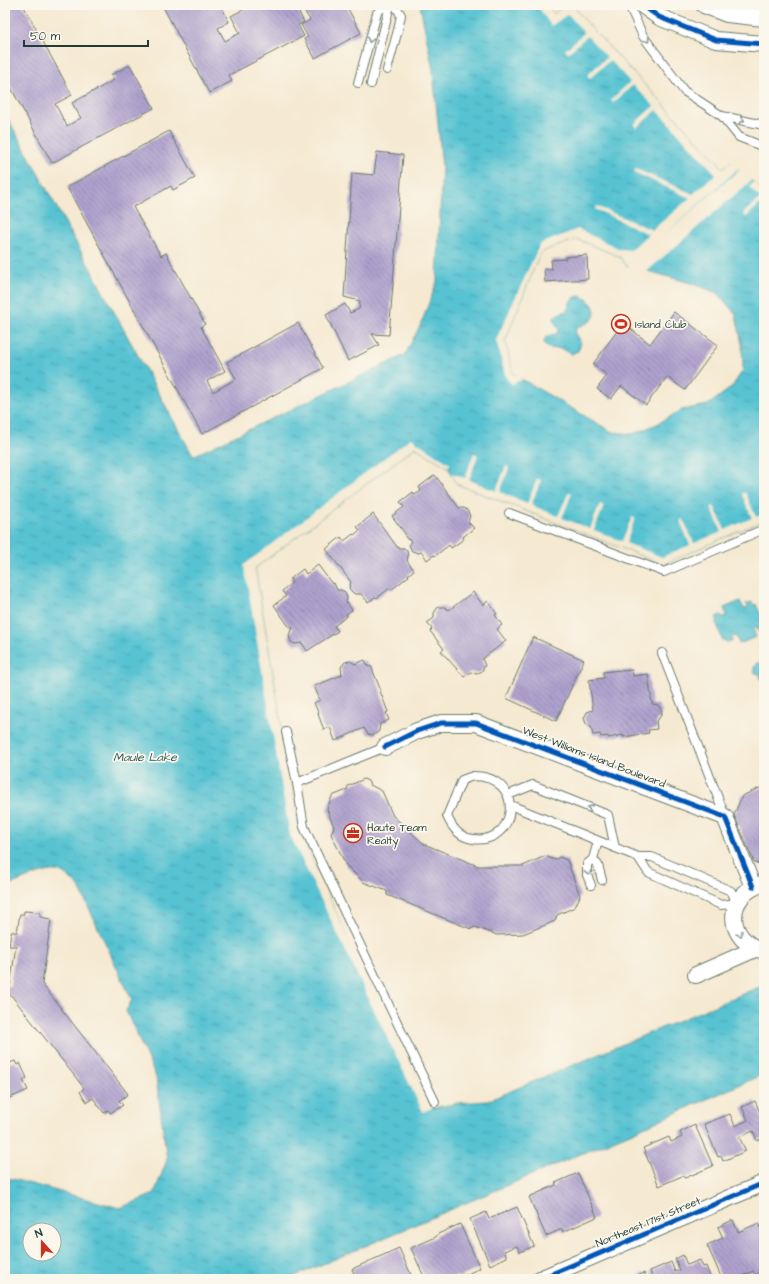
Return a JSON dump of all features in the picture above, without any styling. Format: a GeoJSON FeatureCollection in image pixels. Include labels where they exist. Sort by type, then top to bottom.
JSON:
{"type":"FeatureCollection","features":[{"type":"Feature","properties":{"kind":"street"},"geometry":{"type":"LineString","coordinates":[[642,5],[660,17],[716,40],[764,44]]}},
{"type":"Feature","properties":{"kind":"street"},"geometry":{"type":"LineString","coordinates":[[704,5],[727,14],[764,18]]}},
{"type":"Feature","properties":{"kind":"street","name":"West Williams Island Boulevard"},"geometry":{"type":"LineString","coordinates":[[385,747],[417,731],[441,723],[476,723],[725,817]]}},
{"type":"Feature","properties":{"kind":"street"},"geometry":{"type":"LineString","coordinates":[[725,817],[759,885],[744,893],[737,903],[734,913],[735,924],[739,935],[746,943],[760,950]]}},
{"type":"Feature","properties":{"kind":"street"},"geometry":{"type":"LineString","coordinates":[[696,976],[760,950]]}},
{"type":"Feature","properties":{"kind":"street","name":"Northeast 171st Street"},"geometry":{"type":"LineString","coordinates":[[540,1279],[764,1183]]}},
{"type":"Feature","properties":{"kind":"lane"},"geometry":{"type":"LineString","coordinates":[[358,83],[377,13],[385,5]]}},
{"type":"Feature","properties":{"kind":"lane"},"geometry":{"type":"LineString","coordinates":[[371,84],[390,5]]}},
{"type":"Feature","properties":{"kind":"lane"},"geometry":{"type":"LineString","coordinates":[[387,70],[401,15],[395,5]]}},
{"type":"Feature","properties":{"kind":"lane"},"geometry":{"type":"LineString","coordinates":[[629,5],[643,36],[684,91],[722,116],[739,137],[764,147]]}},
{"type":"Feature","properties":{"kind":"lane"},"geometry":{"type":"LineString","coordinates":[[722,116],[764,125]]}},
{"type":"Feature","properties":{"kind":"lane"},"geometry":{"type":"LineString","coordinates":[[509,513],[664,572],[764,529]]}},
{"type":"Feature","properties":{"kind":"lane"},"geometry":{"type":"LineString","coordinates":[[662,653],[725,817]]}},
{"type":"Feature","properties":{"kind":"lane"},"geometry":{"type":"LineString","coordinates":[[286,732],[297,783],[304,827],[435,1102]]}},
{"type":"Feature","properties":{"kind":"lane"},"geometry":{"type":"LineString","coordinates":[[297,783],[385,747]]}},
{"type":"Feature","properties":{"kind":"lane"},"geometry":{"type":"LineString","coordinates":[[472,776],[483,776],[493,779],[502,786],[508,795],[510,815],[505,825],[498,833],[489,838],[478,840],[458,834],[451,826],[446,816],[462,780],[472,776]]}},
{"type":"Feature","properties":{"kind":"lane"},"geometry":{"type":"LineString","coordinates":[[508,795],[533,785],[608,815],[615,848]]}},
{"type":"Feature","properties":{"kind":"lane"},"geometry":{"type":"LineString","coordinates":[[510,805],[638,857],[652,857],[731,891],[737,903],[721,905],[648,872],[638,857]]}},
{"type":"Feature","properties":{"kind":"lane"},"geometry":{"type":"LineString","coordinates":[[592,885],[587,875],[587,864],[593,859],[598,841]]}},
{"type":"Feature","properties":{"kind":"lane"},"geometry":{"type":"LineString","coordinates":[[593,859],[598,865],[602,880]]}},
{"type":"Feature","properties":{"kind":"water","name":"Maule Lake"},"geometry":{"type":"Polygon","coordinates":[[[420,5],[548,5],[554,14],[565,5],[572,5],[595,32],[723,168],[731,162],[764,192],[764,520],[663,564],[457,484],[448,467],[415,447],[255,568],[299,829],[379,1004],[432,1108],[459,1103],[487,1101],[764,985],[764,1074],[288,1279],[5,1279],[5,1177],[120,1208],[154,1194],[167,1160],[156,1077],[126,1011],[132,1000],[79,887],[63,873],[51,871],[30,877],[5,887],[5,113],[193,456],[405,355],[421,324],[437,282],[442,167],[433,70],[420,5]],[[577,239],[546,250],[539,255],[505,341],[513,374],[612,432],[633,434],[657,424],[682,410],[708,405],[732,387],[743,370],[742,344],[736,315],[718,293],[687,282],[626,265],[619,256],[577,239]]]}},
{"type":"Feature","properties":{"kind":"water"},"geometry":{"type":"Polygon","coordinates":[[[580,296],[591,302],[595,310],[595,314],[591,321],[576,329],[575,333],[581,343],[578,351],[571,354],[562,349],[552,349],[546,346],[544,343],[545,338],[549,335],[556,334],[559,330],[554,317],[567,311],[572,299],[580,296]]]}},
{"type":"Feature","properties":{"kind":"water"},"geometry":{"type":"Polygon","coordinates":[[[740,601],[744,609],[748,608],[746,604],[752,602],[753,605],[756,604],[764,622],[762,624],[764,629],[758,631],[757,627],[753,629],[756,637],[739,644],[736,636],[731,638],[733,641],[727,643],[726,640],[723,641],[716,622],[718,621],[716,617],[721,615],[723,618],[727,616],[724,608],[740,601]]]}},
{"type":"Feature","properties":{"kind":"water"},"geometry":{"type":"Polygon","coordinates":[[[757,663],[761,663],[764,666],[764,683],[760,677],[760,674],[755,673],[754,666],[757,663]]]}},
{"type":"Feature","properties":{"kind":"pier"},"geometry":{"type":"Polygon","coordinates":[[[537,5],[548,5],[554,14],[565,5],[572,5],[595,32],[723,168],[733,161],[740,167],[663,236],[741,168],[753,179],[646,272],[628,267],[629,266],[626,265],[619,256],[577,239],[546,250],[539,255],[505,341],[513,374],[523,379],[512,384],[506,378],[496,340],[540,244],[578,229],[620,249],[631,250],[648,234],[595,209],[596,206],[652,230],[690,198],[634,172],[636,169],[693,194],[716,174],[657,110],[636,128],[634,124],[654,106],[633,85],[613,103],[611,100],[630,82],[610,60],[590,78],[587,75],[607,57],[587,36],[568,53],[565,50],[584,33],[568,14],[551,26],[537,5]]]}},
{"type":"Feature","properties":{"kind":"pier"},"geometry":{"type":"Polygon","coordinates":[[[754,182],[764,192],[764,202],[763,201],[746,217],[743,214],[760,198],[749,187],[754,182]]]}},
{"type":"Feature","properties":{"kind":"pier"},"geometry":{"type":"Polygon","coordinates":[[[411,438],[450,464],[448,467],[415,447],[255,568],[299,829],[332,904],[432,1108],[423,1112],[290,835],[244,565],[411,438]]]}},
{"type":"Feature","properties":{"kind":"pier"},"geometry":{"type":"Polygon","coordinates":[[[474,453],[478,455],[469,480],[496,491],[506,466],[509,468],[500,492],[527,504],[537,479],[541,480],[531,505],[558,516],[569,492],[572,493],[562,518],[590,529],[600,504],[604,506],[594,530],[622,541],[632,517],[635,518],[626,543],[662,557],[690,545],[680,521],[683,519],[694,543],[722,532],[711,508],[714,506],[725,530],[752,518],[742,494],[745,492],[756,517],[764,514],[764,520],[663,564],[457,484],[451,473],[465,478],[474,453]]]}},
{"type":"Feature","properties":{"kind":"building"},"geometry":{"type":"Polygon","coordinates":[[[5,5],[23,5],[72,95],[55,104],[67,126],[81,118],[72,103],[114,80],[111,75],[130,65],[154,108],[52,163],[5,77],[5,5]]]}},
{"type":"Feature","properties":{"kind":"building"},"geometry":{"type":"Polygon","coordinates":[[[162,5],[221,5],[229,22],[218,28],[225,41],[240,33],[231,16],[252,5],[287,5],[290,10],[296,7],[304,22],[298,25],[304,36],[229,75],[232,81],[209,93],[162,5]]]}},
{"type":"Feature","properties":{"kind":"building"},"geometry":{"type":"Polygon","coordinates":[[[310,5],[346,5],[361,33],[315,58],[304,39],[308,37],[301,25],[310,20],[305,12],[312,8],[310,5]]]}},
{"type":"Feature","properties":{"kind":"building"},"geometry":{"type":"Polygon","coordinates":[[[169,131],[195,178],[173,190],[171,186],[133,207],[161,256],[166,253],[205,324],[201,327],[225,371],[207,381],[213,392],[236,379],[227,362],[298,323],[323,368],[202,434],[67,187],[169,131]]]}},
{"type":"Feature","properties":{"kind":"building"},"geometry":{"type":"Polygon","coordinates":[[[377,152],[403,155],[389,335],[372,334],[379,345],[348,361],[326,315],[345,304],[350,313],[359,309],[360,301],[344,297],[352,173],[374,175],[377,152]]]}},
{"type":"Feature","properties":{"kind":"building"},"geometry":{"type":"Polygon","coordinates":[[[587,255],[588,279],[545,282],[544,269],[552,269],[551,260],[587,255]]]}},
{"type":"Feature","properties":{"kind":"building"},"geometry":{"type":"Polygon","coordinates":[[[674,312],[718,345],[685,390],[667,377],[646,405],[621,386],[611,399],[597,389],[607,375],[593,364],[623,323],[650,344],[674,312]]]}},
{"type":"Feature","properties":{"kind":"building"},"geometry":{"type":"Polygon","coordinates":[[[435,475],[459,508],[464,508],[467,510],[470,516],[468,522],[474,528],[463,537],[464,539],[451,548],[449,545],[435,556],[434,555],[427,560],[422,552],[418,553],[412,551],[409,545],[411,541],[409,539],[408,540],[392,516],[404,507],[400,502],[413,492],[415,495],[421,491],[419,487],[435,475]]]}},
{"type":"Feature","properties":{"kind":"building"},"geometry":{"type":"Polygon","coordinates":[[[373,514],[398,548],[404,548],[407,551],[407,561],[414,570],[408,575],[409,576],[391,590],[390,588],[377,598],[375,597],[368,602],[361,594],[355,594],[352,592],[349,588],[351,582],[326,549],[341,537],[344,541],[353,534],[354,535],[360,530],[357,527],[373,514]]]}},
{"type":"Feature","properties":{"kind":"building"},"geometry":{"type":"Polygon","coordinates":[[[318,565],[332,584],[334,583],[337,590],[345,592],[347,598],[346,602],[352,610],[334,626],[338,631],[307,651],[302,643],[295,644],[291,642],[289,636],[293,629],[292,627],[290,628],[274,605],[286,596],[282,591],[292,583],[290,579],[303,569],[306,574],[318,565]]]}},
{"type":"Feature","properties":{"kind":"building"},"geometry":{"type":"Polygon","coordinates":[[[473,592],[483,605],[488,601],[497,614],[495,615],[502,625],[497,629],[506,641],[482,659],[485,665],[482,671],[477,674],[471,672],[464,677],[441,651],[444,649],[430,631],[432,629],[427,623],[434,618],[434,613],[438,607],[444,607],[449,610],[473,592]]]}},
{"type":"Feature","properties":{"kind":"building"},"geometry":{"type":"Polygon","coordinates":[[[533,637],[584,660],[556,721],[506,698],[533,637]]]}},
{"type":"Feature","properties":{"kind":"building"},"geometry":{"type":"Polygon","coordinates":[[[365,660],[368,667],[371,666],[381,691],[389,720],[380,724],[379,731],[374,735],[368,734],[364,728],[335,741],[330,727],[324,730],[314,703],[320,700],[314,686],[342,675],[341,667],[345,662],[350,661],[355,664],[365,660]]]}},
{"type":"Feature","properties":{"kind":"building"},"geometry":{"type":"Polygon","coordinates":[[[632,670],[633,676],[648,674],[652,704],[658,705],[662,711],[660,717],[656,721],[657,729],[648,730],[649,733],[623,737],[623,735],[608,738],[608,736],[601,737],[600,734],[593,735],[591,727],[586,724],[584,718],[587,712],[593,710],[589,680],[604,678],[603,672],[632,670]]]}},
{"type":"Feature","properties":{"kind":"building"},"geometry":{"type":"Polygon","coordinates":[[[364,779],[368,781],[370,785],[382,791],[393,816],[424,844],[478,866],[523,866],[545,856],[555,860],[559,857],[567,860],[580,896],[575,907],[557,915],[555,921],[523,934],[497,935],[475,927],[471,929],[387,895],[387,891],[363,882],[346,865],[331,834],[334,827],[327,809],[332,796],[347,790],[348,786],[364,779]]]}},
{"type":"Feature","properties":{"kind":"building"},"geometry":{"type":"Polygon","coordinates":[[[764,786],[764,866],[754,862],[734,815],[742,796],[764,786]]]}},
{"type":"Feature","properties":{"kind":"building"},"geometry":{"type":"Polygon","coordinates":[[[24,911],[40,912],[40,917],[51,919],[42,984],[128,1094],[119,1101],[123,1105],[110,1113],[108,1110],[104,1113],[93,1098],[87,1102],[80,1092],[84,1088],[11,995],[5,994],[5,986],[10,986],[16,946],[9,946],[11,932],[17,932],[20,914],[24,914],[24,911]]]}},
{"type":"Feature","properties":{"kind":"building"},"geometry":{"type":"Polygon","coordinates":[[[15,1061],[17,1065],[20,1063],[27,1078],[23,1080],[28,1090],[5,1100],[5,1065],[15,1061]]]}},
{"type":"Feature","properties":{"kind":"building"},"geometry":{"type":"Polygon","coordinates":[[[755,1101],[764,1122],[764,1137],[757,1141],[753,1131],[739,1137],[746,1151],[723,1161],[721,1156],[718,1157],[704,1124],[730,1114],[735,1126],[748,1120],[742,1107],[755,1101]]]}},
{"type":"Feature","properties":{"kind":"building"},"geometry":{"type":"Polygon","coordinates":[[[695,1125],[713,1166],[685,1178],[682,1176],[659,1186],[643,1148],[669,1137],[671,1142],[682,1137],[680,1132],[695,1125]]]}},
{"type":"Feature","properties":{"kind":"building"},"geometry":{"type":"Polygon","coordinates":[[[578,1173],[597,1217],[563,1232],[562,1229],[546,1236],[529,1197],[578,1173]]]}},
{"type":"Feature","properties":{"kind":"building"},"geometry":{"type":"Polygon","coordinates":[[[517,1207],[534,1246],[520,1252],[517,1246],[504,1251],[507,1257],[490,1265],[470,1219],[486,1212],[489,1219],[517,1207]]]}},
{"type":"Feature","properties":{"kind":"building"},"geometry":{"type":"Polygon","coordinates":[[[733,1220],[738,1232],[759,1223],[764,1235],[764,1271],[755,1275],[753,1271],[736,1279],[722,1279],[707,1245],[723,1238],[718,1227],[733,1220]]]}},
{"type":"Feature","properties":{"kind":"building"},"geometry":{"type":"Polygon","coordinates":[[[460,1224],[480,1268],[461,1277],[451,1277],[452,1279],[425,1279],[411,1248],[460,1224]]]}},
{"type":"Feature","properties":{"kind":"building"},"geometry":{"type":"Polygon","coordinates":[[[399,1248],[413,1279],[356,1279],[352,1269],[399,1248]]]}},
{"type":"Feature","properties":{"kind":"building"},"geometry":{"type":"Polygon","coordinates":[[[683,1255],[687,1265],[700,1260],[703,1267],[706,1266],[711,1279],[653,1279],[650,1271],[671,1262],[675,1272],[680,1270],[675,1259],[683,1255]]]}},
{"type":"Feature","properties":{"kind":"building"},"geometry":{"type":"Polygon","coordinates":[[[644,1273],[647,1279],[630,1279],[644,1273]]]}},
{"type":"Feature","properties":{"kind":"cycle path"},"geometry":{"type":"LineString","coordinates":[[642,5],[659,17],[716,40],[764,44]]}},
{"type":"Feature","properties":{"kind":"cycle path"},"geometry":{"type":"LineString","coordinates":[[385,747],[417,731],[441,723],[476,723],[725,817],[753,887]]}},
{"type":"Feature","properties":{"kind":"cycle path"},"geometry":{"type":"LineString","coordinates":[[540,1279],[764,1183]]}},
{"type":"Feature","properties":{"kind":"place","name":"Island Club"},"geometry":{"type":"Point","coordinates":[621,324]}},
{"type":"Feature","properties":{"kind":"place","name":"Haute Team Realty"},"geometry":{"type":"Point","coordinates":[353,833]}}]}
